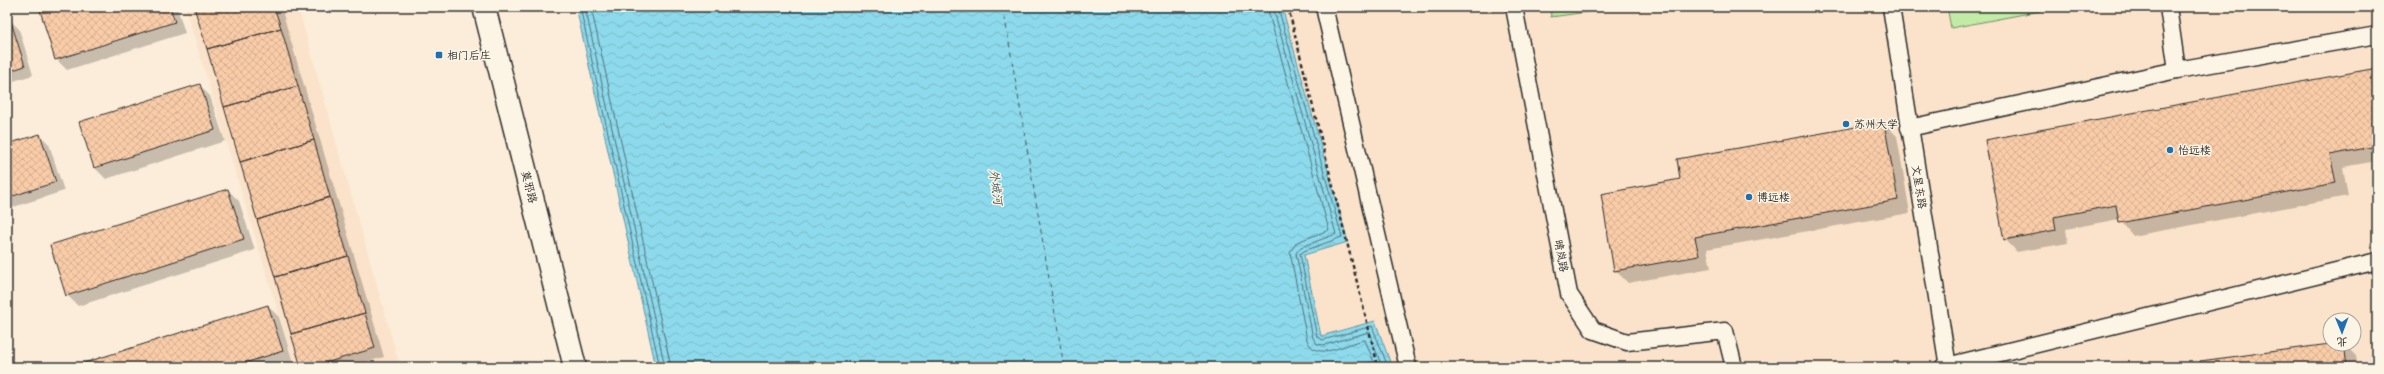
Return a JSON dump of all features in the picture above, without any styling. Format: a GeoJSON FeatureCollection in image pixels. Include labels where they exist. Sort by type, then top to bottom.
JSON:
{"type":"FeatureCollection","features":[{"type":"Feature","properties":{"kind":"main road","name":"莫邪路"},"geometry":{"type":"LineString","coordinates":[[484,7],[575,367]]}},
{"type":"Feature","properties":{"kind":"lane"},"geometry":{"type":"LineString","coordinates":[[1324,7],[1408,367]]}},
{"type":"Feature","properties":{"kind":"lane","name":"晴岚路"},"geometry":{"type":"LineString","coordinates":[[1514,7],[1569,294],[1593,330],[1627,342],[1725,331],[1734,367]]}},
{"type":"Feature","properties":{"kind":"lane","name":"文星东路"},"geometry":{"type":"LineString","coordinates":[[1891,7],[1946,367]]}},
{"type":"Feature","properties":{"kind":"lane"},"geometry":{"type":"LineString","coordinates":[[2168,7],[2178,70]]}},
{"type":"Feature","properties":{"kind":"lane"},"geometry":{"type":"LineString","coordinates":[[1909,128],[2178,70],[2377,35]]}},
{"type":"Feature","properties":{"kind":"lane"},"geometry":{"type":"LineString","coordinates":[[1946,367],[2377,261]]}},
{"type":"Feature","properties":{"kind":"path"},"geometry":{"type":"LineString","coordinates":[[1288,7],[1377,362],[1366,364],[1366,367]]}},
{"type":"Feature","properties":{"kind":"shaded area"},"geometry":{"type":"Polygon","coordinates":[[[185,7],[298,7],[400,367],[295,367],[185,7]]]}},
{"type":"Feature","properties":{"kind":"shaded area","name":"苏州大学"},"geometry":{"type":"Polygon","coordinates":[[[1282,7],[2377,7],[2377,367],[1392,367],[1375,321],[1321,337],[1304,255],[1348,241],[1282,7]]]}},
{"type":"Feature","properties":{"kind":"green space"},"geometry":{"type":"Polygon","coordinates":[[[1550,7],[1624,7],[1551,17],[1550,7]]]}},
{"type":"Feature","properties":{"kind":"green space"},"geometry":{"type":"Polygon","coordinates":[[[1947,7],[2039,7],[2040,11],[1951,28],[1947,7]]]}},
{"type":"Feature","properties":{"kind":"water","name":"外城河"},"geometry":{"type":"Polygon","coordinates":[[[576,7],[1282,7],[1348,242],[1304,255],[1321,336],[1375,321],[1392,367],[656,367],[576,7]]]}},
{"type":"Feature","properties":{"kind":"building"},"geometry":{"type":"Polygon","coordinates":[[[50,7],[170,7],[175,22],[55,60],[40,10],[50,7]]]}},
{"type":"Feature","properties":{"kind":"building"},"geometry":{"type":"Polygon","coordinates":[[[194,7],[274,7],[281,28],[207,49],[194,7]]]}},
{"type":"Feature","properties":{"kind":"building"},"geometry":{"type":"Polygon","coordinates":[[[10,19],[25,66],[7,72],[7,20],[10,19]]]}},
{"type":"Feature","properties":{"kind":"building"},"geometry":{"type":"Polygon","coordinates":[[[281,28],[298,86],[224,107],[207,49],[281,28]]]}},
{"type":"Feature","properties":{"kind":"building","name":"怡远楼"},"geometry":{"type":"Polygon","coordinates":[[[2377,68],[2377,146],[2330,155],[2336,183],[2119,223],[2116,205],[2054,217],[2056,230],[2004,240],[1985,140],[2377,68]]]}},
{"type":"Feature","properties":{"kind":"building"},"geometry":{"type":"Polygon","coordinates":[[[200,84],[215,130],[94,168],[79,122],[200,84]]]}},
{"type":"Feature","properties":{"kind":"building"},"geometry":{"type":"Polygon","coordinates":[[[298,86],[314,140],[240,162],[224,107],[298,86]]]}},
{"type":"Feature","properties":{"kind":"building","name":"博远楼"},"geometry":{"type":"Polygon","coordinates":[[[1884,122],[1898,200],[1695,237],[1699,256],[1614,271],[1601,194],[1680,179],[1677,159],[1884,122]]]}},
{"type":"Feature","properties":{"kind":"building"},"geometry":{"type":"Polygon","coordinates":[[[40,134],[56,182],[7,198],[7,144],[40,134]]]}},
{"type":"Feature","properties":{"kind":"building"},"geometry":{"type":"Polygon","coordinates":[[[314,140],[330,197],[257,220],[240,162],[314,140]]]}},
{"type":"Feature","properties":{"kind":"building"},"geometry":{"type":"Polygon","coordinates":[[[228,189],[244,239],[66,296],[50,245],[228,189]]]}},
{"type":"Feature","properties":{"kind":"building"},"geometry":{"type":"Polygon","coordinates":[[[330,197],[348,256],[275,277],[257,220],[330,197]]]}},
{"type":"Feature","properties":{"kind":"building"},"geometry":{"type":"Polygon","coordinates":[[[348,256],[365,313],[291,334],[275,277],[348,256]]]}},
{"type":"Feature","properties":{"kind":"building"},"geometry":{"type":"Polygon","coordinates":[[[268,305],[283,351],[232,367],[71,367],[268,305]]]}},
{"type":"Feature","properties":{"kind":"building"},"geometry":{"type":"Polygon","coordinates":[[[365,313],[375,348],[312,367],[301,367],[291,334],[365,313]]]}},
{"type":"Feature","properties":{"kind":"building"},"geometry":{"type":"Polygon","coordinates":[[[2322,345],[2322,352],[2345,352],[2347,367],[2201,367],[2200,361],[2322,345]]]}},
{"type":"Feature","properties":{"kind":"ferry route"},"geometry":{"type":"LineString","coordinates":[[1003,7],[1064,367]]}},
{"type":"Feature","properties":{"kind":"place","name":"相门后庄"},"geometry":{"type":"Point","coordinates":[439,55]}},
{"type":"Feature","properties":{"kind":"place","name":"苏州大学"},"geometry":{"type":"Point","coordinates":[1846,124]}},
{"type":"Feature","properties":{"kind":"place","name":"怡远楼"},"geometry":{"type":"Point","coordinates":[2170,150]}},
{"type":"Feature","properties":{"kind":"place","name":"博远楼"},"geometry":{"type":"Point","coordinates":[1749,197]}}]}
